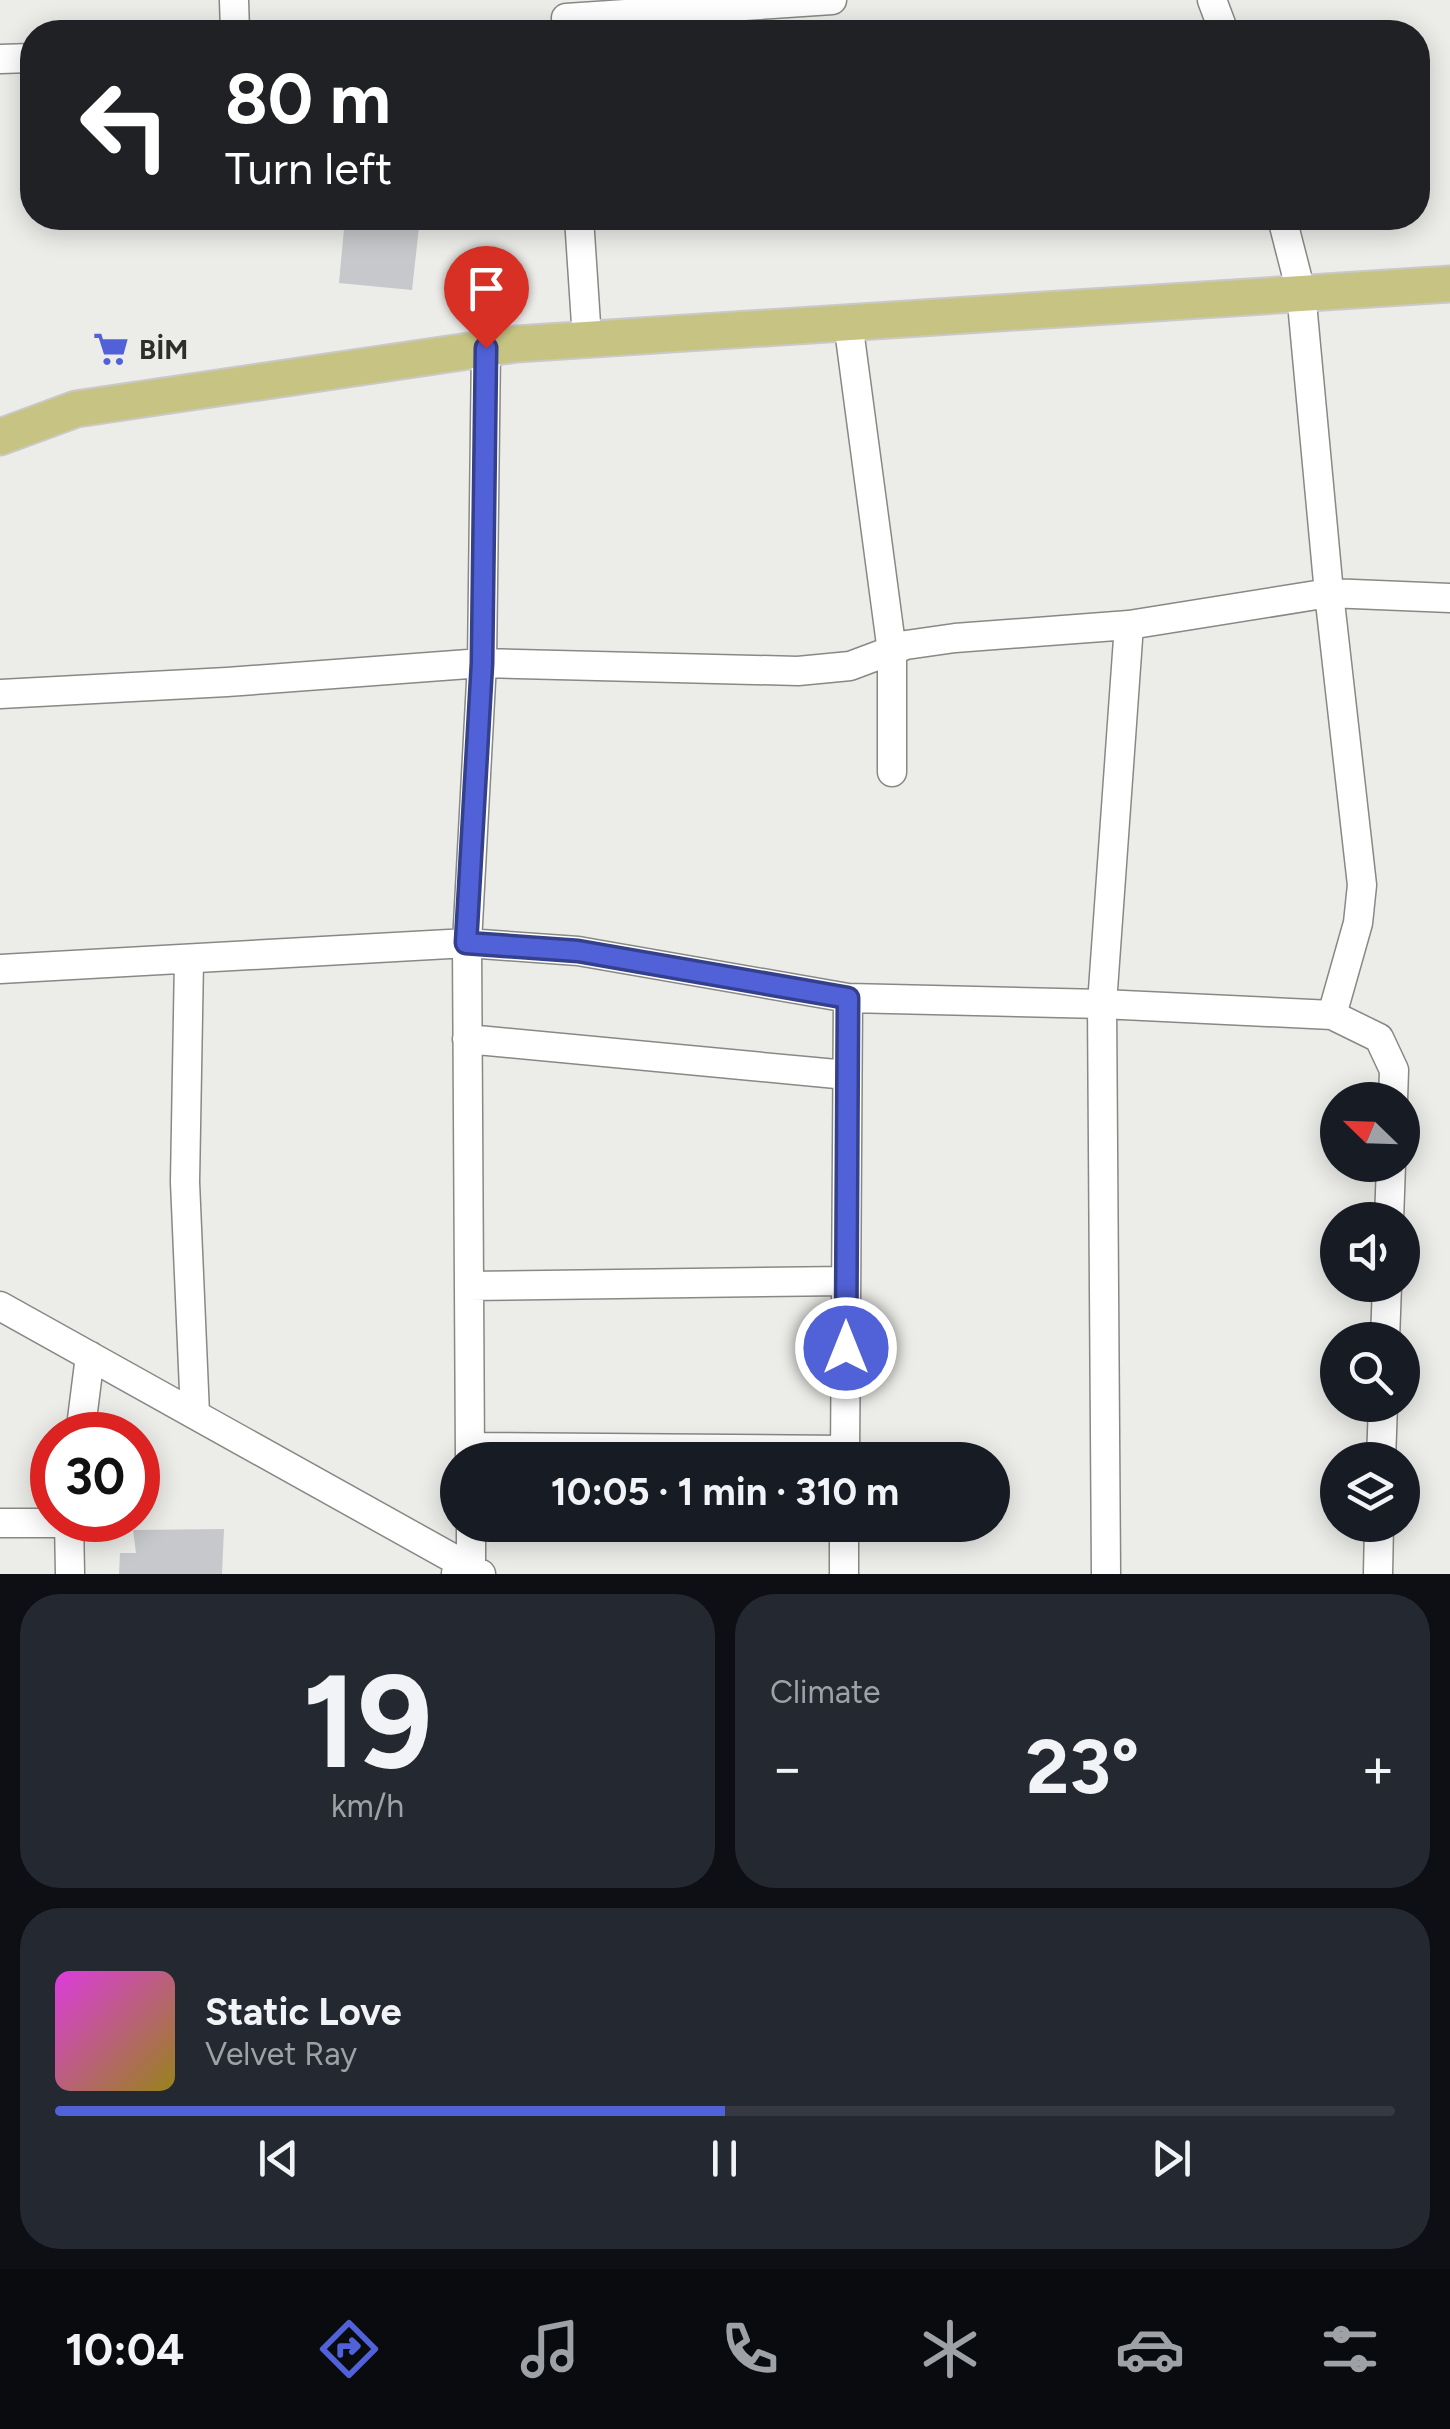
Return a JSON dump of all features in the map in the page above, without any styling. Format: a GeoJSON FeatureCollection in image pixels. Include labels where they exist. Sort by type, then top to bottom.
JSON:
{"type":"FeatureCollection","features":[{"type":"Feature","properties":{"kind":"main road"},"geometry":{"type":"LineString","coordinates":[[0,437],[76,409],[486,348],[1450,284]]}},
{"type":"Feature","properties":{"kind":"street"},"geometry":{"type":"LineString","coordinates":[[565,17],[832,0]]}},
{"type":"Feature","properties":{"kind":"street"},"geometry":{"type":"LineString","coordinates":[[580,230],[587,339]]}},
{"type":"Feature","properties":{"kind":"street"},"geometry":{"type":"LineString","coordinates":[[1285,230],[1301,292],[1329,594],[1362,885],[1358,923],[1332,1015]]}},
{"type":"Feature","properties":{"kind":"street"},"geometry":{"type":"LineString","coordinates":[[848,322],[892,652],[892,772]]}},
{"type":"Feature","properties":{"kind":"street"},"geometry":{"type":"LineString","coordinates":[[470,1442],[466,943],[482,663],[486,348]]}},
{"type":"Feature","properties":{"kind":"street"},"geometry":{"type":"LineString","coordinates":[[0,694],[482,663],[798,671],[850,666],[906,645],[1129,625],[1329,594],[1450,598]]}},
{"type":"Feature","properties":{"kind":"street"},"geometry":{"type":"LineString","coordinates":[[1106,1574],[1102,1004],[1129,625]]}},
{"type":"Feature","properties":{"kind":"street"},"geometry":{"type":"LineString","coordinates":[[0,969],[466,943],[578,951],[848,998],[1332,1015],[1379,1038],[1394,1070],[1394,1082]]}},
{"type":"Feature","properties":{"kind":"street"},"geometry":{"type":"LineString","coordinates":[[188,960],[185,1182],[195,1414]]}},
{"type":"Feature","properties":{"kind":"street"},"geometry":{"type":"LineString","coordinates":[[845,1442],[848,998]]}},
{"type":"Feature","properties":{"kind":"street"},"geometry":{"type":"LineString","coordinates":[[467,1040],[847,1075]]}},
{"type":"Feature","properties":{"kind":"street"},"geometry":{"type":"LineString","coordinates":[[469,1286],[846,1281]]}},
{"type":"Feature","properties":{"kind":"street"},"geometry":{"type":"LineString","coordinates":[[0,1306],[468,1572],[469,1542]]}},
{"type":"Feature","properties":{"kind":"street"},"geometry":{"type":"LineString","coordinates":[[83,1412],[90,1356]]}},
{"type":"Feature","properties":{"kind":"street"},"geometry":{"type":"LineString","coordinates":[[0,1523],[30,1523]]}},
{"type":"Feature","properties":{"kind":"street"},"geometry":{"type":"LineString","coordinates":[[69,1542],[70,1574]]}},
{"type":"Feature","properties":{"kind":"street"},"geometry":{"type":"LineString","coordinates":[[844,1542],[844,1574]]}},
{"type":"Feature","properties":{"kind":"street"},"geometry":{"type":"LineString","coordinates":[[1378,1574],[1379,1542]]}},
{"type":"Feature","properties":{"kind":"building"},"geometry":{"type":"Polygon","coordinates":[[[344,230],[419,230],[412,290],[339,283],[344,230]]]}},
{"type":"Feature","properties":{"kind":"building"},"geometry":{"type":"Polygon","coordinates":[[[224,1529],[222,1574],[119,1574],[120,1553],[136,1553],[135,1542],[160,1542],[160,1530],[224,1529]]]}},
{"type":"Feature","properties":{"kind":"place","name":"BİM"},"geometry":{"type":"Point","coordinates":[111,349]}},
{"type":"Feature","properties":{"kind":"route"},"geometry":{"type":"LineString","coordinates":[[486,348],[482,663],[466,943],[578,951],[848,998],[846,1348]]}}]}
